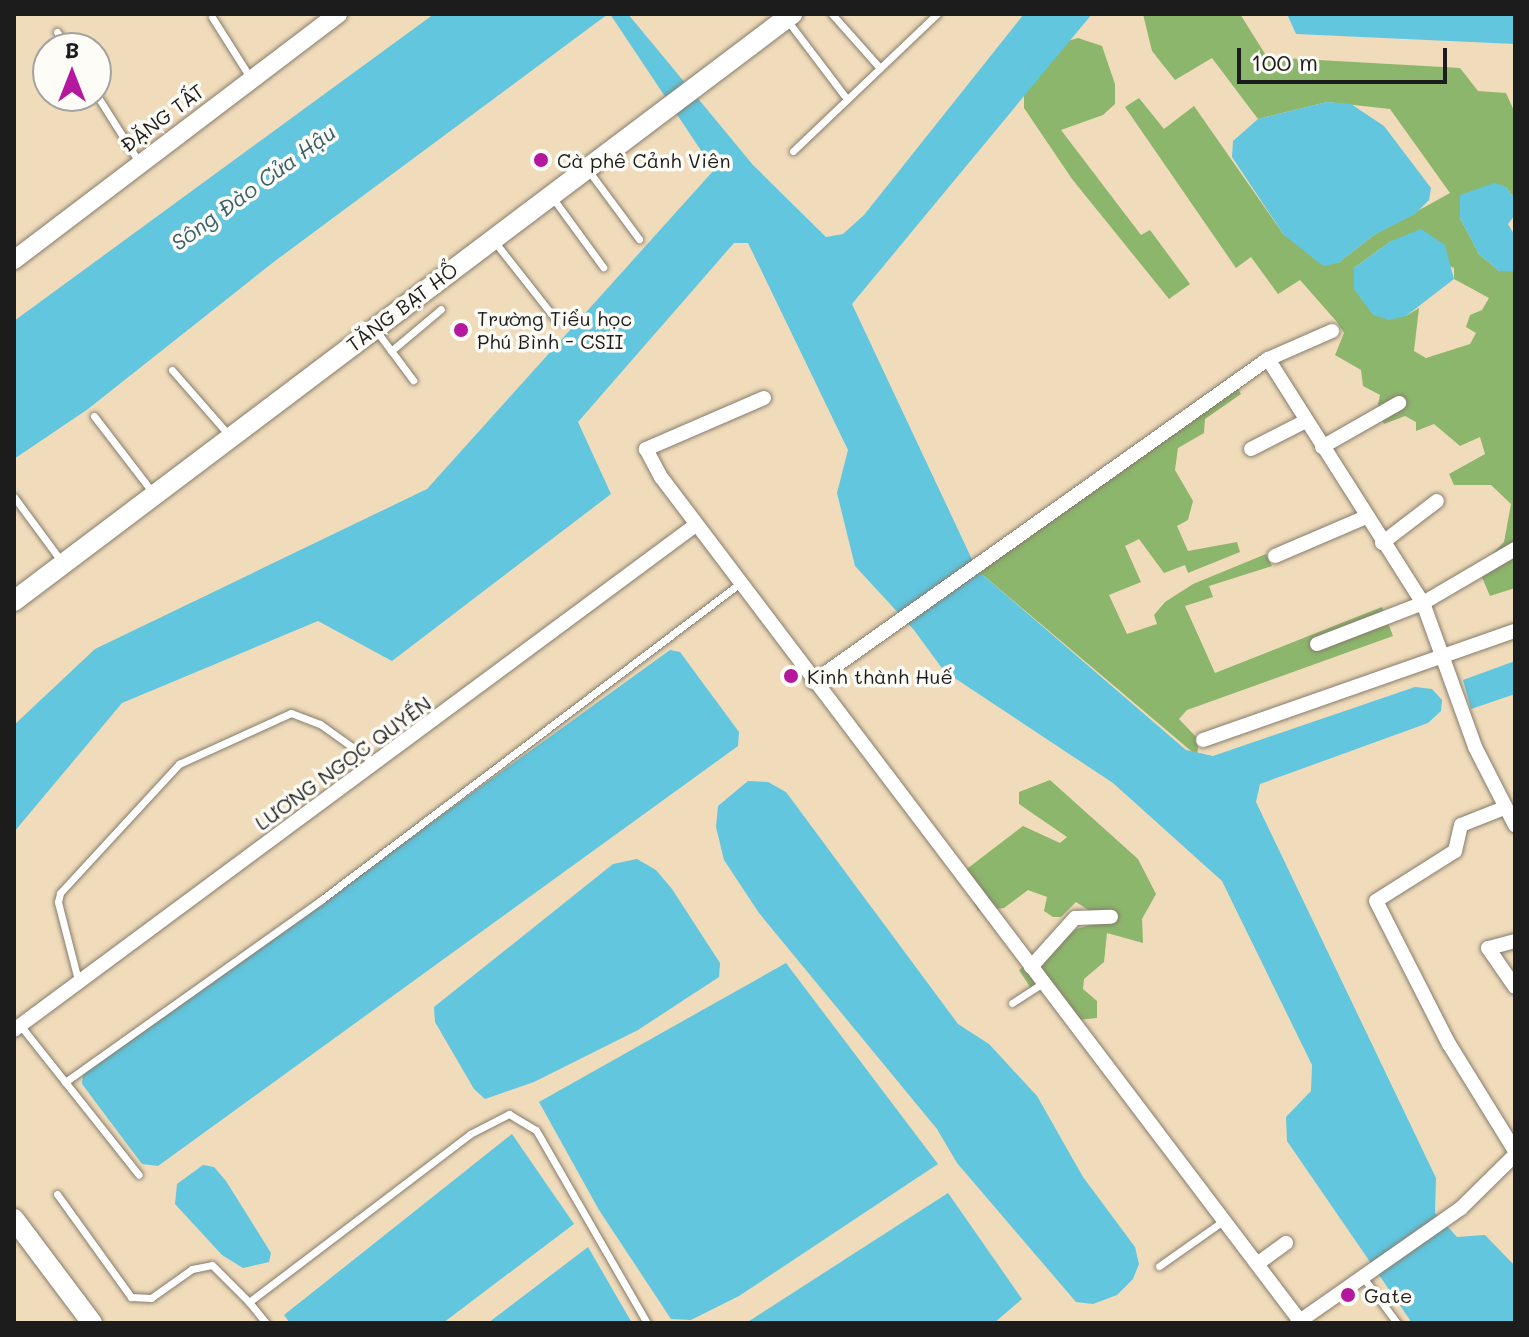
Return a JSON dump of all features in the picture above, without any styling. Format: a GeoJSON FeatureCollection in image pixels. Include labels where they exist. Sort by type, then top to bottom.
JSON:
{"type":"FeatureCollection","features":[{"type":"Feature","properties":{"kind":"main road","name":"TĂNG BẠT HỔ"},"geometry":{"type":"LineString","coordinates":[[14,601],[153,493],[789,16]]}},
{"type":"Feature","properties":{"kind":"main road"},"geometry":{"type":"LineString","coordinates":[[14,1219],[92,1323]]}},
{"type":"Feature","properties":{"kind":"street","name":"ĐẶNG TẤT"},"geometry":{"type":"LineString","coordinates":[[14,260],[139,162],[338,14]]}},
{"type":"Feature","properties":{"kind":"street"},"geometry":{"type":"LineString","coordinates":[[813,682],[1268,359],[1332,331]]}},
{"type":"Feature","properties":{"kind":"street"},"geometry":{"type":"LineString","coordinates":[[1268,359],[1382,543],[1423,603],[1445,653],[1464,712],[1504,808],[1515,825]]}},
{"type":"Feature","properties":{"kind":"street"},"geometry":{"type":"LineString","coordinates":[[764,398],[646,449],[694,526],[1299,1322],[1461,1208],[1515,1153],[1449,1044],[1376,901],[1455,851],[1461,825],[1504,808]]}},
{"type":"Feature","properties":{"kind":"street"},"geometry":{"type":"LineString","coordinates":[[1322,447],[1399,403]]}},
{"type":"Feature","properties":{"kind":"street"},"geometry":{"type":"LineString","coordinates":[[1251,449],[1306,421]]}},
{"type":"Feature","properties":{"kind":"street"},"geometry":{"type":"LineString","coordinates":[[1382,543],[1437,501]]}},
{"type":"Feature","properties":{"kind":"street"},"geometry":{"type":"LineString","coordinates":[[1275,556],[1366,517]]}},
{"type":"Feature","properties":{"kind":"street","name":"LƯƠNG NGỌC QUYẾN"},"geometry":{"type":"LineString","coordinates":[[17,1028],[78,980],[377,765],[694,526]]}},
{"type":"Feature","properties":{"kind":"street"},"geometry":{"type":"LineString","coordinates":[[1317,644],[1423,603],[1515,549]]}},
{"type":"Feature","properties":{"kind":"street"},"geometry":{"type":"LineString","coordinates":[[1203,740],[1515,631]]}},
{"type":"Feature","properties":{"kind":"street"},"geometry":{"type":"LineString","coordinates":[[1031,967],[1075,918],[1111,917]]}},
{"type":"Feature","properties":{"kind":"street"},"geometry":{"type":"LineString","coordinates":[[1515,941],[1488,948],[1515,987]]}},
{"type":"Feature","properties":{"kind":"street"},"geometry":{"type":"LineString","coordinates":[[1257,1264],[1286,1243]]}},
{"type":"Feature","properties":{"kind":"lane"},"geometry":{"type":"LineString","coordinates":[[832,14],[880,68]]}},
{"type":"Feature","properties":{"kind":"lane"},"geometry":{"type":"LineString","coordinates":[[793,151],[937,14]]}},
{"type":"Feature","properties":{"kind":"lane"},"geometry":{"type":"LineString","coordinates":[[789,16],[847,99]]}},
{"type":"Feature","properties":{"kind":"lane"},"geometry":{"type":"LineString","coordinates":[[212,17],[251,79]]}},
{"type":"Feature","properties":{"kind":"lane"},"geometry":{"type":"LineString","coordinates":[[107,112],[139,162]]}},
{"type":"Feature","properties":{"kind":"lane"},"geometry":{"type":"LineString","coordinates":[[586,168],[639,239]]}},
{"type":"Feature","properties":{"kind":"lane"},"geometry":{"type":"LineString","coordinates":[[550,195],[603,267]]}},
{"type":"Feature","properties":{"kind":"lane"},"geometry":{"type":"LineString","coordinates":[[492,239],[557,321]]}},
{"type":"Feature","properties":{"kind":"lane"},"geometry":{"type":"LineString","coordinates":[[391,351],[441,309]]}},
{"type":"Feature","properties":{"kind":"lane"},"geometry":{"type":"LineString","coordinates":[[374,328],[413,380]]}},
{"type":"Feature","properties":{"kind":"lane"},"geometry":{"type":"LineString","coordinates":[[172,370],[230,436]]}},
{"type":"Feature","properties":{"kind":"lane"},"geometry":{"type":"LineString","coordinates":[[94,416],[153,493]]}},
{"type":"Feature","properties":{"kind":"lane"},"geometry":{"type":"LineString","coordinates":[[14,497],[62,562]]}},
{"type":"Feature","properties":{"kind":"lane"},"geometry":{"type":"LineString","coordinates":[[65,1082],[321,900],[739,584]]}},
{"type":"Feature","properties":{"kind":"lane"},"geometry":{"type":"LineString","coordinates":[[78,980],[58,902],[60,893],[179,764],[291,713],[320,724],[377,765]]}},
{"type":"Feature","properties":{"kind":"lane"},"geometry":{"type":"LineString","coordinates":[[1012,1003],[1043,983]]}},
{"type":"Feature","properties":{"kind":"lane"},"geometry":{"type":"LineString","coordinates":[[17,1028],[65,1082],[139,1175]]}},
{"type":"Feature","properties":{"kind":"lane"},"geometry":{"type":"LineString","coordinates":[[249,1302],[470,1134],[509,1114],[519,1115],[536,1130],[647,1323]]}},
{"type":"Feature","properties":{"kind":"lane"},"geometry":{"type":"LineString","coordinates":[[57,1194],[131,1297],[140,1302],[151,1298],[192,1269],[212,1265],[266,1323]]}},
{"type":"Feature","properties":{"kind":"lane"},"geometry":{"type":"LineString","coordinates":[[1159,1266],[1224,1221]]}},
{"type":"Feature","properties":{"kind":"lane"},"geometry":{"type":"LineString","coordinates":[[1364,1275],[1397,1323]]}},
{"type":"Feature","properties":{"kind":"green space"},"geometry":{"type":"Polygon","coordinates":[[[1143,14],[1240,14],[1267,57],[1460,68],[1478,91],[1506,93],[1515,113],[1515,199],[1506,187],[1460,218],[1479,254],[1499,271],[1515,269],[1515,588],[1490,596],[1478,568],[1504,542],[1511,504],[1491,485],[1454,485],[1449,474],[1485,454],[1480,437],[1460,446],[1434,424],[1416,431],[1416,422],[1405,416],[1384,424],[1377,409],[1380,395],[1363,386],[1361,370],[1335,355],[1344,333],[1337,322],[1300,280],[1278,294],[1251,257],[1236,268],[1125,107],[1139,98],[1164,129],[1194,106],[1284,235],[1338,263],[1374,235],[1450,193],[1390,109],[1327,102],[1258,119],[1212,58],[1175,80],[1152,51],[1143,14]],[[1391,241],[1354,268],[1406,316],[1419,308],[1414,351],[1426,358],[1470,344],[1476,333],[1466,327],[1470,315],[1482,310],[1489,298],[1454,279],[1454,268],[1391,241]]]}},
{"type":"Feature","properties":{"kind":"green space"},"geometry":{"type":"Polygon","coordinates":[[[1078,38],[1102,46],[1115,84],[1115,104],[1103,115],[1061,130],[1141,235],[1150,230],[1190,284],[1169,299],[1072,179],[1024,108],[1024,81],[1054,45],[1078,38]]]}},
{"type":"Feature","properties":{"kind":"green space"},"geometry":{"type":"Polygon","coordinates":[[[1235,384],[1241,394],[1205,419],[1204,433],[1178,448],[1175,470],[1193,501],[1188,520],[1177,526],[1188,551],[1237,542],[1240,552],[1188,573],[1185,565],[1164,573],[1139,539],[1125,546],[1141,582],[1109,595],[1127,634],[1157,624],[1154,615],[1165,602],[1193,584],[1266,554],[1272,566],[1209,586],[1213,597],[1185,606],[1215,673],[1382,607],[1393,636],[1187,710],[1179,719],[1199,740],[1197,756],[977,570],[1235,384]]]}},
{"type":"Feature","properties":{"kind":"green space"},"geometry":{"type":"Polygon","coordinates":[[[1050,780],[1138,859],[1156,894],[1142,919],[1143,943],[1107,933],[1104,962],[1084,979],[1083,989],[1097,1001],[1097,1018],[1078,1020],[1063,1006],[1050,1004],[1048,991],[1030,987],[1019,970],[1076,929],[1098,923],[1096,915],[1076,902],[1061,917],[1053,917],[1044,911],[1047,897],[1028,890],[1004,908],[978,911],[959,875],[1023,826],[1060,843],[1067,837],[1019,804],[1019,792],[1050,780]]]}},
{"type":"Feature","properties":{"kind":"water","name":"Sông Đào Cửa Hậu"},"geometry":{"type":"Polygon","coordinates":[[[434,14],[608,14],[275,261],[88,409],[14,459],[14,321],[434,14]]]}},
{"type":"Feature","properties":{"kind":"water"},"geometry":{"type":"Polygon","coordinates":[[[610,14],[628,14],[753,165],[826,237],[843,234],[864,215],[1024,14],[1092,14],[852,304],[977,570],[1186,750],[1213,756],[1415,687],[1432,689],[1442,700],[1441,711],[1428,723],[1260,784],[1256,802],[1436,1178],[1435,1213],[1457,1237],[1485,1235],[1515,1266],[1515,1323],[1412,1323],[1287,1141],[1286,1117],[1311,1091],[1312,1065],[1222,881],[1113,783],[944,671],[914,630],[855,566],[837,493],[848,450],[748,243],[734,243],[578,422],[611,494],[392,661],[318,621],[122,703],[14,832],[14,725],[95,649],[427,489],[714,170],[610,14]]]}},
{"type":"Feature","properties":{"kind":"water"},"geometry":{"type":"Polygon","coordinates":[[[1287,14],[1515,14],[1515,44],[1296,34],[1287,14]]]}},
{"type":"Feature","properties":{"kind":"water"},"geometry":{"type":"Polygon","coordinates":[[[1327,102],[1351,104],[1384,126],[1431,188],[1429,200],[1415,214],[1374,235],[1338,263],[1323,266],[1284,235],[1232,157],[1233,141],[1258,119],[1327,102]]]}},
{"type":"Feature","properties":{"kind":"water"},"geometry":{"type":"Polygon","coordinates":[[[1494,183],[1506,187],[1515,199],[1515,215],[1508,224],[1515,236],[1513,271],[1499,271],[1479,254],[1460,218],[1460,195],[1494,183]]]}},
{"type":"Feature","properties":{"kind":"water"},"geometry":{"type":"Polygon","coordinates":[[[1421,229],[1445,245],[1454,279],[1406,316],[1389,320],[1373,315],[1354,289],[1354,268],[1391,241],[1421,229]]]}},
{"type":"Feature","properties":{"kind":"water"},"geometry":{"type":"Polygon","coordinates":[[[670,650],[680,652],[739,732],[738,746],[158,1166],[142,1164],[82,1084],[83,1074],[670,650]]]}},
{"type":"Feature","properties":{"kind":"water"},"geometry":{"type":"Polygon","coordinates":[[[1515,661],[1515,694],[1471,709],[1463,680],[1515,661]]]}},
{"type":"Feature","properties":{"kind":"water"},"geometry":{"type":"Polygon","coordinates":[[[748,781],[768,782],[786,792],[958,1024],[989,1044],[1037,1096],[1083,1177],[1135,1247],[1139,1264],[1133,1279],[1117,1295],[1093,1304],[1076,1302],[957,1163],[937,1129],[759,913],[724,860],[716,827],[718,806],[748,781]]]}},
{"type":"Feature","properties":{"kind":"water"},"geometry":{"type":"Polygon","coordinates":[[[637,859],[656,870],[672,889],[720,963],[719,977],[638,1030],[534,1082],[485,1099],[474,1089],[435,1022],[434,1007],[613,864],[637,859]]]}},
{"type":"Feature","properties":{"kind":"water"},"geometry":{"type":"Polygon","coordinates":[[[786,963],[938,1164],[739,1296],[691,1320],[671,1319],[599,1210],[539,1102],[786,963]]]}},
{"type":"Feature","properties":{"kind":"water"},"geometry":{"type":"Polygon","coordinates":[[[512,1134],[574,1224],[443,1323],[290,1323],[284,1315],[512,1134]]]}},
{"type":"Feature","properties":{"kind":"water"},"geometry":{"type":"Polygon","coordinates":[[[203,1165],[214,1167],[226,1181],[271,1253],[269,1262],[243,1268],[222,1255],[175,1204],[177,1184],[203,1165]]]}},
{"type":"Feature","properties":{"kind":"water"},"geometry":{"type":"Polygon","coordinates":[[[948,1193],[1022,1299],[994,1323],[746,1323],[948,1193]]]}},
{"type":"Feature","properties":{"kind":"water"},"geometry":{"type":"Polygon","coordinates":[[[588,1247],[632,1323],[488,1323],[588,1247]]]}},
{"type":"Feature","properties":{"kind":"place","name":"Cà phê Cảnh Viên"},"geometry":{"type":"Point","coordinates":[541,160]}},
{"type":"Feature","properties":{"kind":"place","name":"Trường Tiểu học Phú Bình - CSII"},"geometry":{"type":"Point","coordinates":[461,330]}},
{"type":"Feature","properties":{"kind":"place","name":"Kinh thành Huế"},"geometry":{"type":"Point","coordinates":[791,676]}},
{"type":"Feature","properties":{"kind":"place","name":"Gate"},"geometry":{"type":"Point","coordinates":[1348,1295]}}]}
